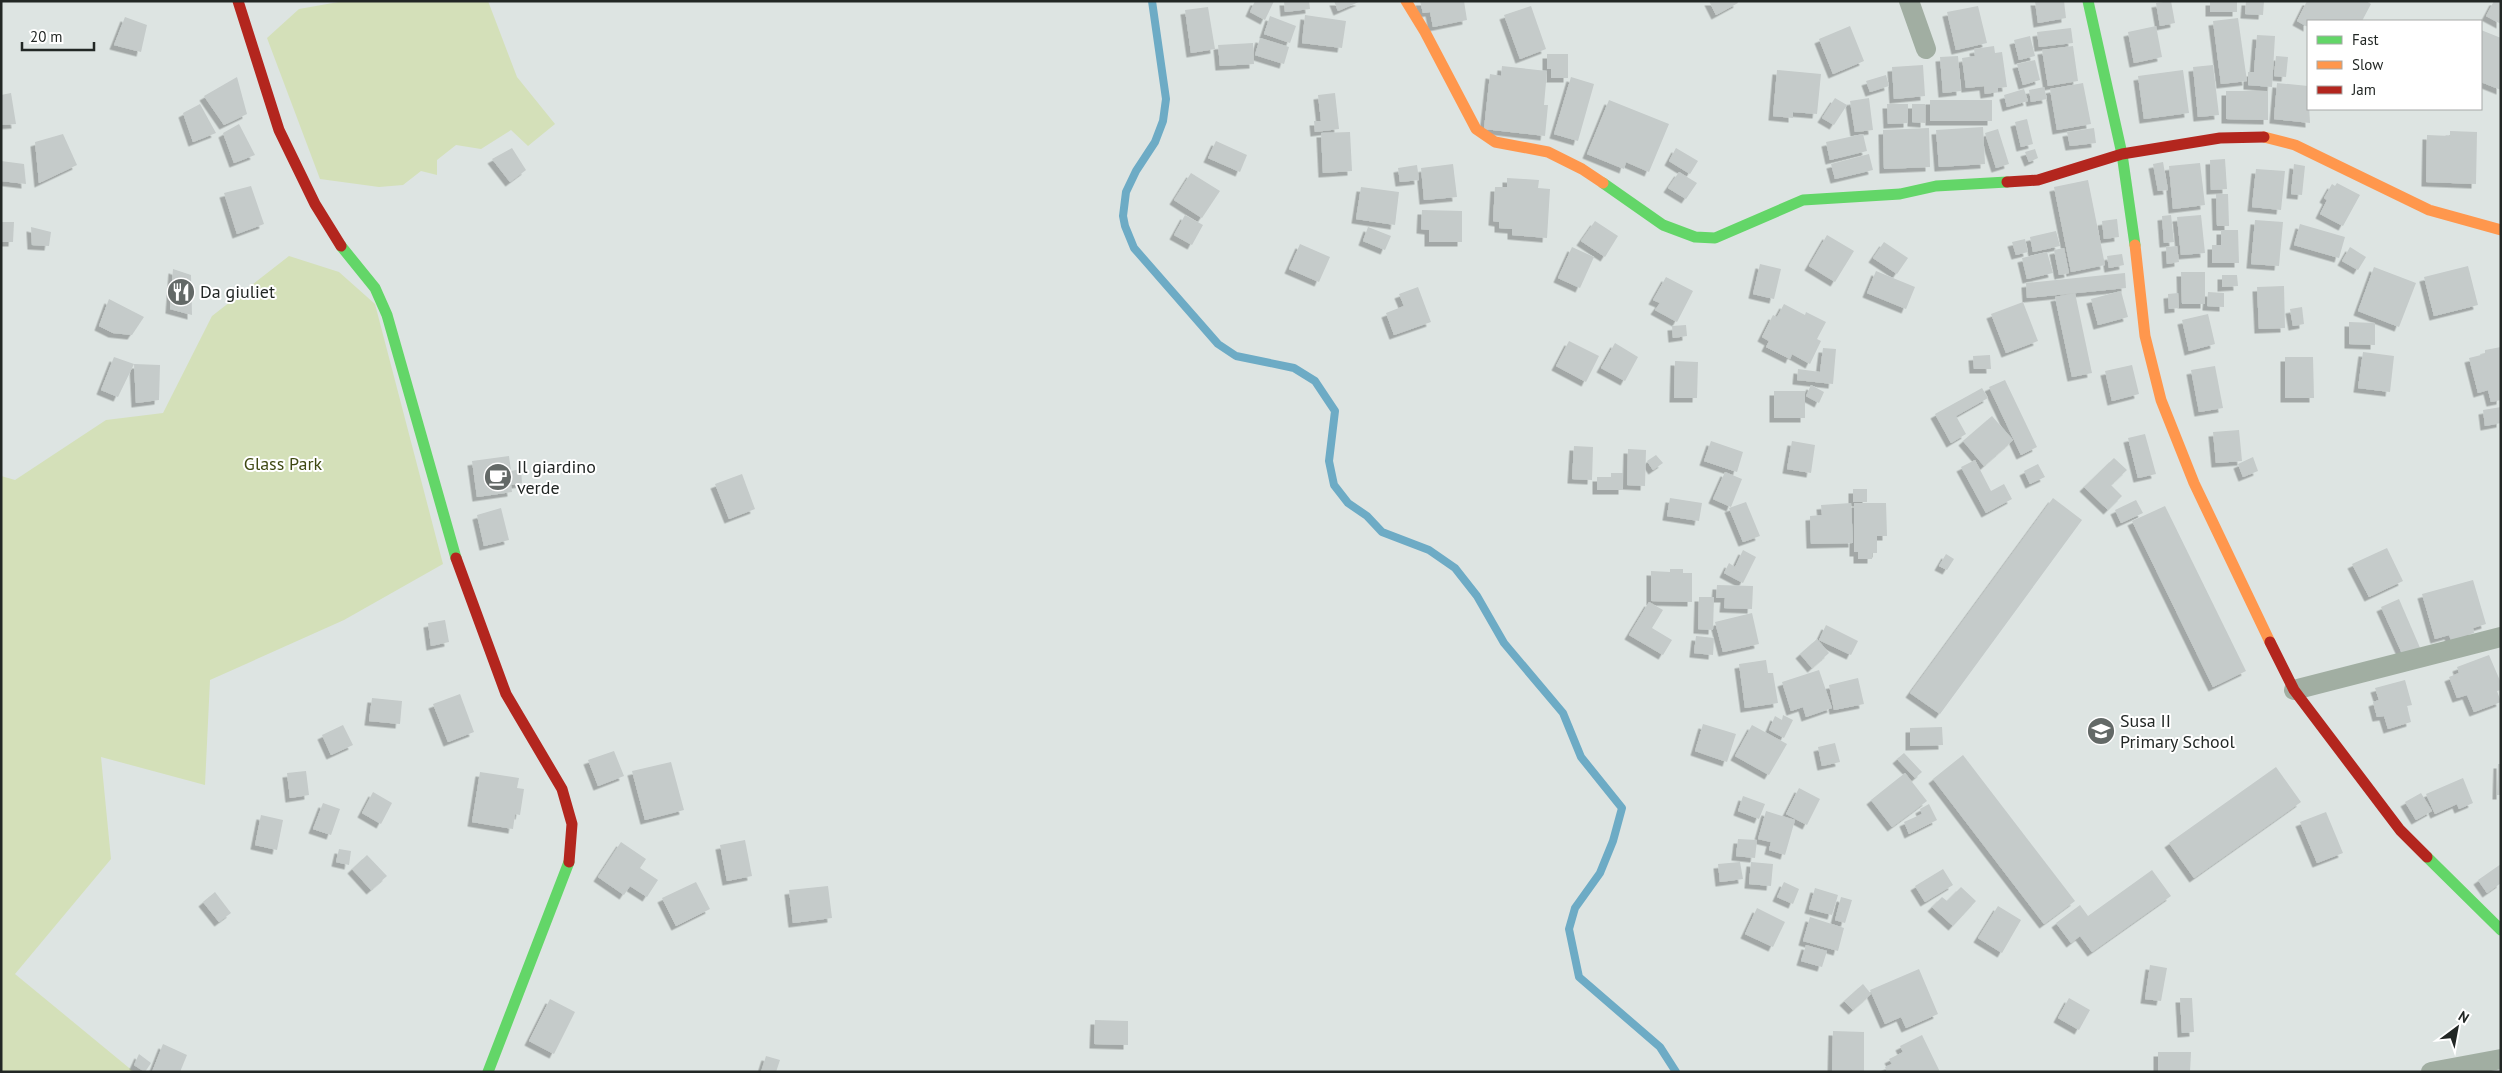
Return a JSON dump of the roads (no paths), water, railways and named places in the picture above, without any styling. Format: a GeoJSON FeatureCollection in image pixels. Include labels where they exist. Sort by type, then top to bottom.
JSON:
{"type":"FeatureCollection","features":[{"type":"Feature","properties":{"kind":"street"},"geometry":{"type":"LineString","coordinates":[[238,1],[279,130],[315,204],[336,240],[375,288],[387,315],[451,545],[506,694],[562,789],[572,824],[569,864],[488,1072]]}},
{"type":"Feature","properties":{"kind":"street"},"geometry":{"type":"LineString","coordinates":[[1406,1],[1425,32],[1476,129],[1495,142],[1548,152],[1582,170],[1662,225],[1695,237],[1715,238],[1803,200],[1900,194],[1936,186],[2038,180],[2122,154],[2220,138],[2270,137],[2295,145],[2429,210],[2501,230]]}},
{"type":"Feature","properties":{"kind":"street"},"geometry":{"type":"LineString","coordinates":[[1909,1],[1926,49]]}},
{"type":"Feature","properties":{"kind":"street"},"geometry":{"type":"LineString","coordinates":[[2088,1],[2122,154],[2137,256],[2145,336],[2161,400],[2194,483],[2255,614],[2294,690],[2400,830],[2501,930]]}},
{"type":"Feature","properties":{"kind":"street"},"geometry":{"type":"LineString","coordinates":[[2294,690],[2501,637]]}},
{"type":"Feature","properties":{"kind":"street"},"geometry":{"type":"LineString","coordinates":[[2430,1072],[2501,1059]]}},
{"type":"Feature","properties":{"kind":"waterway"},"geometry":{"type":"LineString","coordinates":[[1152,1],[1166,99],[1163,121],[1155,142],[1136,171],[1126,192],[1123,216],[1134,248],[1218,344],[1236,356],[1294,368],[1315,381],[1335,411],[1329,461],[1334,485],[1348,503],[1367,516],[1382,532],[1429,550],[1455,568],[1477,596],[1504,643],[1563,713],[1581,757],[1622,808],[1613,841],[1600,873],[1575,908],[1569,929],[1579,977],[1660,1047],[1676,1072]]}},
{"type":"Feature","properties":{"kind":"place","name":"Da giuliet"},"geometry":{"type":"Point","coordinates":[181,292]}},
{"type":"Feature","properties":{"kind":"place","name":"Il giardino verde"},"geometry":{"type":"Point","coordinates":[498,477]}},
{"type":"Feature","properties":{"kind":"place","name":"Susa II Primary School"},"geometry":{"type":"Point","coordinates":[2101,731]}},
{"type":"Feature","properties":{"kind":"park label","name":"Glass Park"},"geometry":{"type":"Point","coordinates":[283,464]}}]}
